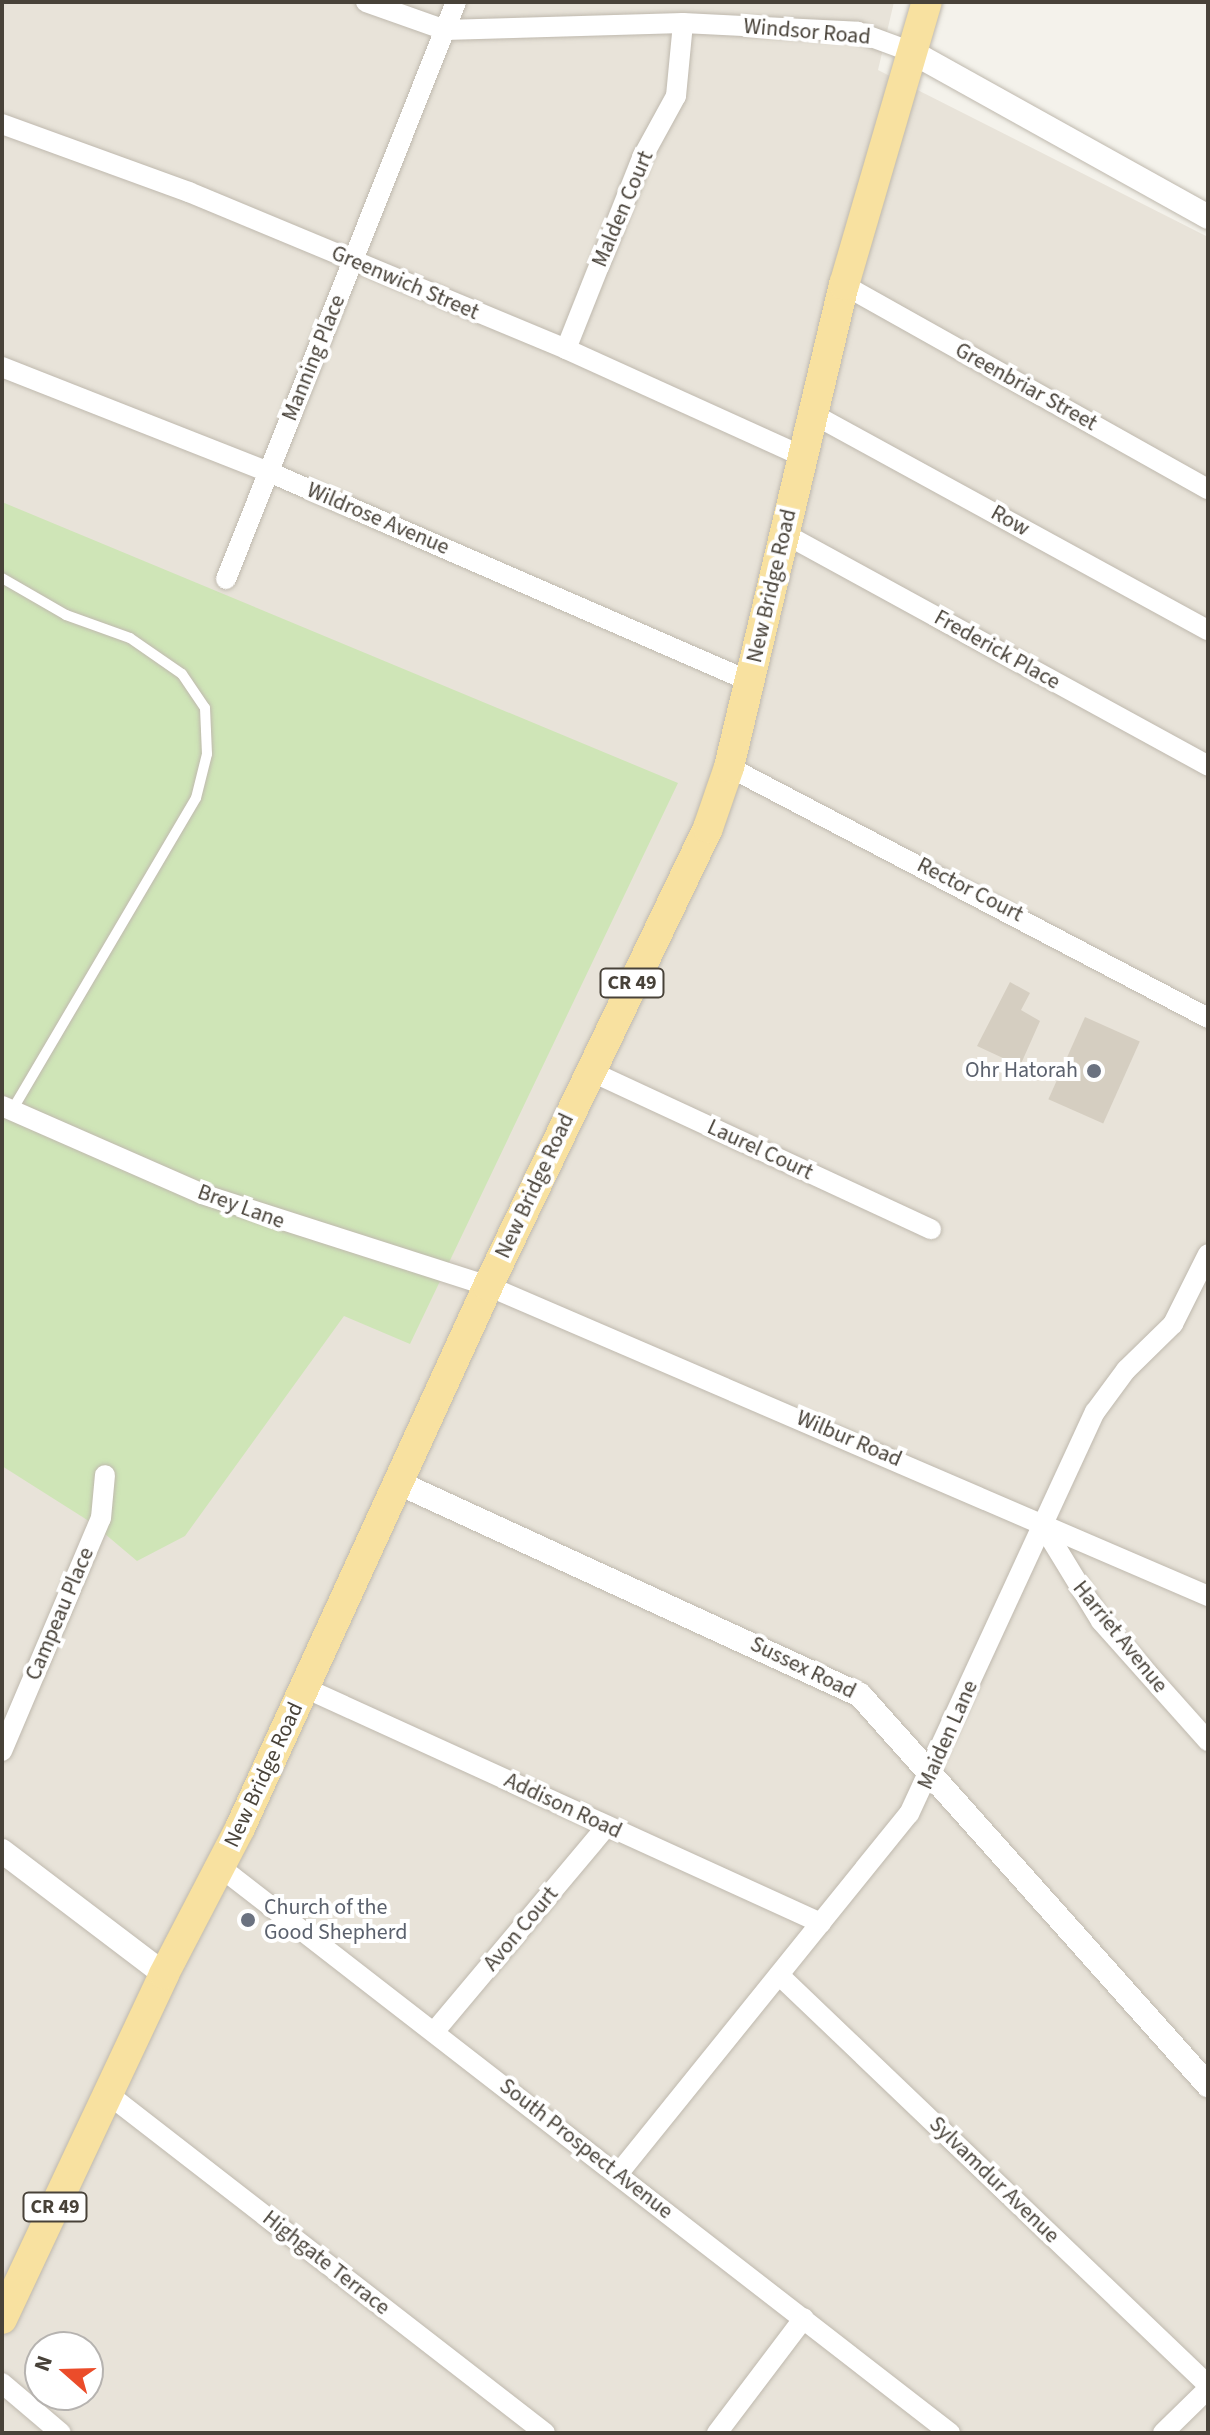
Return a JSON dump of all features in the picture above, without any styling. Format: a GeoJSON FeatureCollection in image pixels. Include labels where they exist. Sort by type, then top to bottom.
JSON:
{"type":"FeatureCollection","features":[{"type":"Feature","properties":{"kind":"main road","name":"New Bridge Road"},"geometry":{"type":"LineString","coordinates":[[2,2319],[164,1974],[220,1867],[305,1688],[401,1484],[488,1286],[708,828],[729,767],[844,285],[927,2]]}},
{"type":"Feature","properties":{"kind":"street","name":"Windsor Road"},"geometry":{"type":"LineString","coordinates":[[366,2],[445,30],[683,23],[858,32],[912,52],[1208,217]]}},
{"type":"Feature","properties":{"kind":"street","name":"Manning Place"},"geometry":{"type":"LineString","coordinates":[[226,579],[456,2]]}},
{"type":"Feature","properties":{"kind":"street","name":"Malden Court"},"geometry":{"type":"LineString","coordinates":[[566,349],[642,158],[676,96],[683,23]]}},
{"type":"Feature","properties":{"kind":"street","name":"Greenwich Street"},"geometry":{"type":"LineString","coordinates":[[2,124],[189,192],[566,349],[802,456]]}},
{"type":"Feature","properties":{"kind":"street","name":"Greenbriar Street"},"geometry":{"type":"LineString","coordinates":[[844,285],[1208,489]]}},
{"type":"Feature","properties":{"kind":"street","name":"Wildrose Avenue"},"geometry":{"type":"LineString","coordinates":[[2,367],[269,472],[749,681]]}},
{"type":"Feature","properties":{"kind":"street","name":"Row"},"geometry":{"type":"LineString","coordinates":[[811,413],[1208,630]]}},
{"type":"Feature","properties":{"kind":"street","name":"Frederick Place"},"geometry":{"type":"LineString","coordinates":[[785,534],[1208,766]]}},
{"type":"Feature","properties":{"kind":"street","name":"Rector Court"},"geometry":{"type":"LineString","coordinates":[[729,767],[1208,1018]]}},
{"type":"Feature","properties":{"kind":"street","name":"Laurel Court"},"geometry":{"type":"LineString","coordinates":[[590,1071],[931,1229]]}},
{"type":"Feature","properties":{"kind":"street","name":"Brey Lane"},"geometry":{"type":"LineString","coordinates":[[7,1108],[265,1217],[488,1286]]}},
{"type":"Feature","properties":{"kind":"street","name":"Maiden Lane"},"geometry":{"type":"LineString","coordinates":[[618,2174],[909,1814],[1095,1412],[1126,1370],[1173,1324],[1208,1254]]}},
{"type":"Feature","properties":{"kind":"street","name":"Wilbur Road"},"geometry":{"type":"LineString","coordinates":[[488,1286],[1208,1596]]}},
{"type":"Feature","properties":{"kind":"street","name":"Campeau Place"},"geometry":{"type":"LineString","coordinates":[[2,1751],[101,1518],[105,1475]]}},
{"type":"Feature","properties":{"kind":"street","name":"Sussex Road"},"geometry":{"type":"LineString","coordinates":[[401,1484],[835,1680],[880,1712],[1208,2085]]}},
{"type":"Feature","properties":{"kind":"street","name":"Harriet Avenue"},"geometry":{"type":"LineString","coordinates":[[1043,1526],[1101,1621],[1208,1741]]}},
{"type":"Feature","properties":{"kind":"street","name":"Addison Road"},"geometry":{"type":"LineString","coordinates":[[305,1688],[821,1923]]}},
{"type":"Feature","properties":{"kind":"street","name":"Avon Court"},"geometry":{"type":"LineString","coordinates":[[434,2032],[607,1826]]}},
{"type":"Feature","properties":{"kind":"street"},"geometry":{"type":"LineString","coordinates":[[2,1851],[164,1974]]}},
{"type":"Feature","properties":{"kind":"street","name":"South Prospect Avenue"},"geometry":{"type":"LineString","coordinates":[[220,1867],[950,2433]]}},
{"type":"Feature","properties":{"kind":"street","name":"Sylvamdur Avenue"},"geometry":{"type":"LineString","coordinates":[[779,1975],[1208,2387]]}},
{"type":"Feature","properties":{"kind":"street","name":"Highgate Terrace"},"geometry":{"type":"LineString","coordinates":[[108,2094],[545,2433]]}},
{"type":"Feature","properties":{"kind":"street"},"geometry":{"type":"LineString","coordinates":[[717,2433],[804,2318]]}},
{"type":"Feature","properties":{"kind":"street"},"geometry":{"type":"LineString","coordinates":[[2,2383],[61,2433]]}},
{"type":"Feature","properties":{"kind":"street"},"geometry":{"type":"LineString","coordinates":[[1163,2433],[1208,2387]]}},
{"type":"Feature","properties":{"kind":"lane"},"geometry":{"type":"LineString","coordinates":[[2,578],[66,615],[130,638],[182,674],[205,708],[207,754],[196,798],[7,1108]]}},
{"type":"Feature","properties":{"kind":"shaded area"},"geometry":{"type":"Polygon","coordinates":[[[2,2],[894,2],[878,70],[1208,237],[1208,2433],[2,2433],[2,2]]]}},
{"type":"Feature","properties":{"kind":"green space"},"geometry":{"type":"Polygon","coordinates":[[[2,502],[678,783],[410,1344],[344,1316],[185,1536],[137,1561],[92,1523],[2,1466],[2,502]]]}},
{"type":"Feature","properties":{"kind":"building"},"geometry":{"type":"Polygon","coordinates":[[[1010,982],[1030,993],[1021,1010],[1040,1021],[1020,1066],[977,1046],[1010,982]]]}},
{"type":"Feature","properties":{"kind":"building","name":"Ohr Hatorah"},"geometry":{"type":"Polygon","coordinates":[[[1085,1017],[1140,1041],[1103,1124],[1048,1099],[1085,1017]]]}},
{"type":"Feature","properties":{"kind":"place","name":"Ohr Hatorah"},"geometry":{"type":"Point","coordinates":[1094,1071]}},
{"type":"Feature","properties":{"kind":"place","name":"Church of the Good Shepherd"},"geometry":{"type":"Point","coordinates":[248,1920]}}]}
